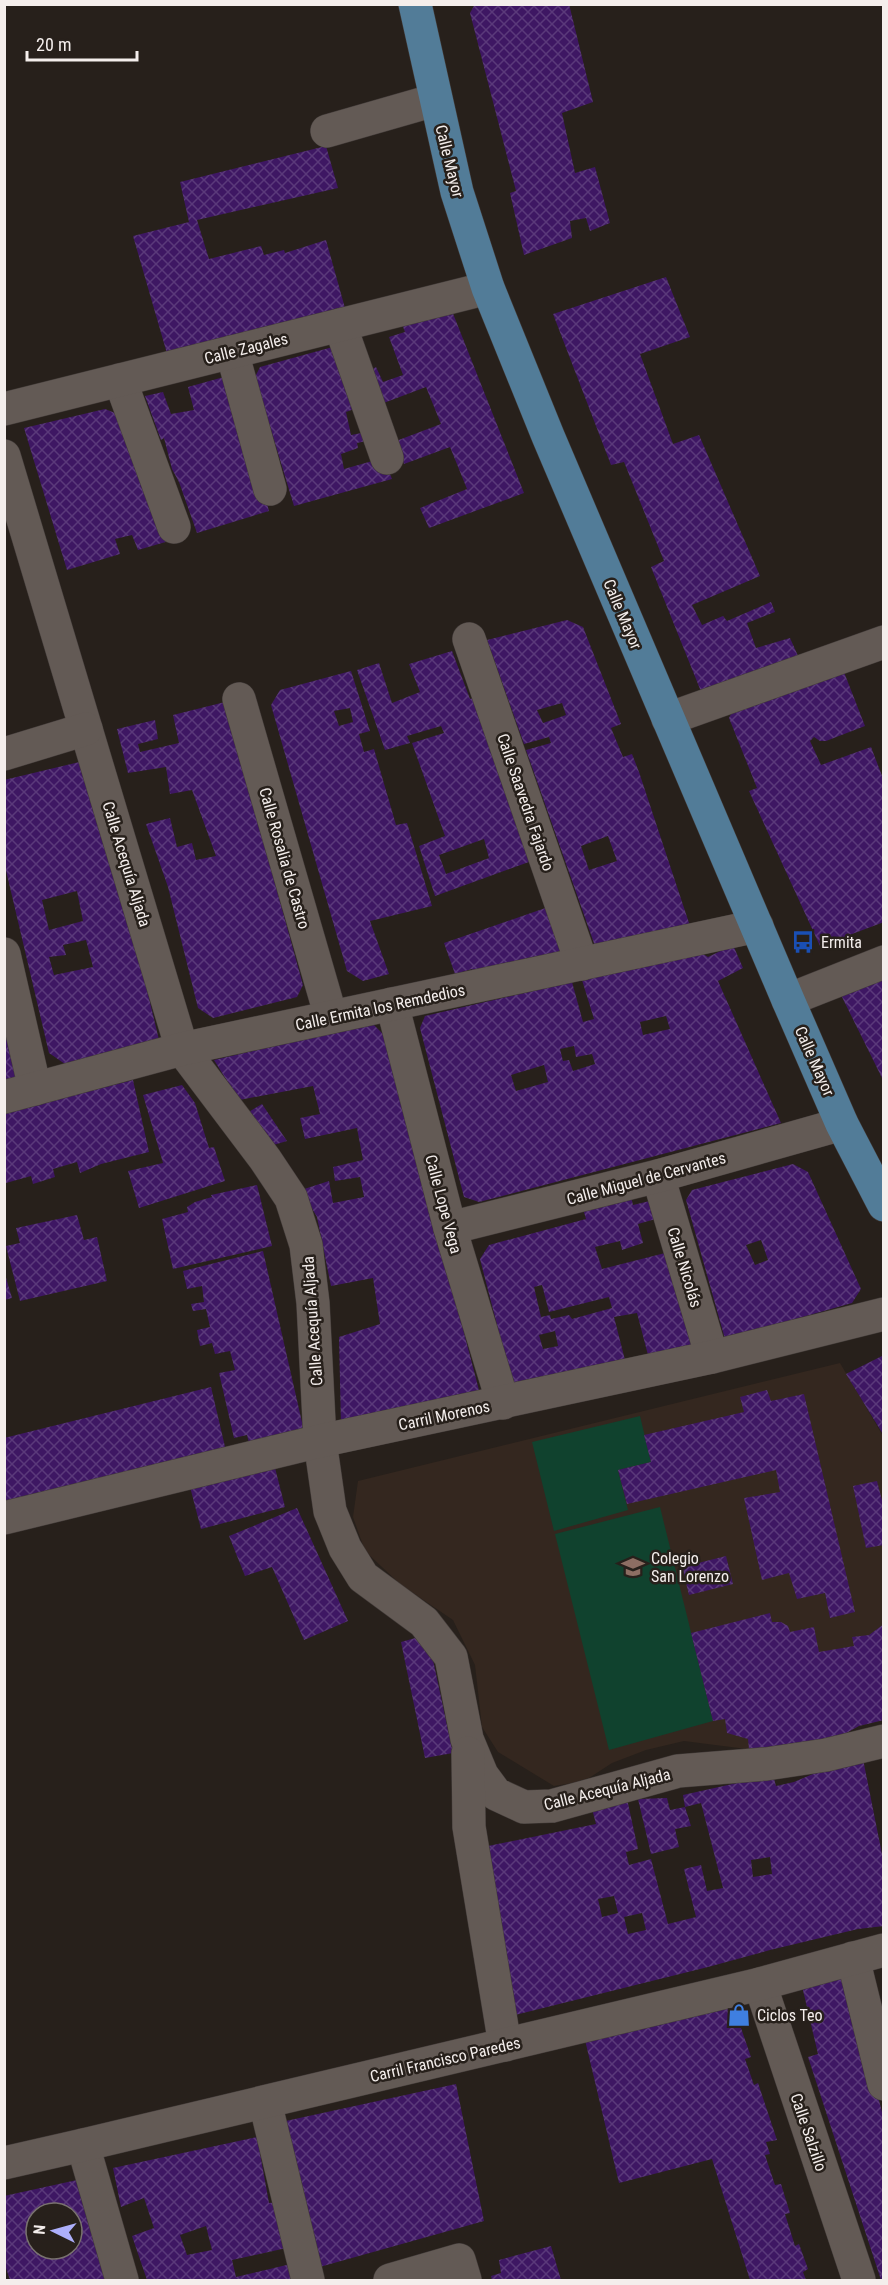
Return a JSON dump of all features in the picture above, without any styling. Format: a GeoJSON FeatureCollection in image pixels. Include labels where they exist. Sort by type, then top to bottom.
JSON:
{"type":"FeatureCollection","features":[{"type":"Feature","properties":{"kind":"main road","name":"Calle Mayor"},"geometry":{"type":"LineString","coordinates":[[415,4],[457,192],[488,288],[548,436],[788,1000],[842,1124],[884,1205]]}},
{"type":"Feature","properties":{"kind":"street"},"geometry":{"type":"LineString","coordinates":[[327,131],[435,100]]}},
{"type":"Feature","properties":{"kind":"street","name":"Calle Zagales"},"geometry":{"type":"LineString","coordinates":[[4,409],[488,288]]}},
{"type":"Feature","properties":{"kind":"street"},"geometry":{"type":"LineString","coordinates":[[340,325],[387,458]]}},
{"type":"Feature","properties":{"kind":"street"},"geometry":{"type":"LineString","coordinates":[[232,352],[270,489]]}},
{"type":"Feature","properties":{"kind":"street"},"geometry":{"type":"LineString","coordinates":[[120,380],[174,527]]}},
{"type":"Feature","properties":{"kind":"street","name":"Calle Acequía Aljada"},"geometry":{"type":"LineString","coordinates":[[4,456],[182,1049],[266,1159],[291,1198],[306,1245],[313,1303],[320,1441],[330,1511],[345,1548],[363,1577],[424,1622],[451,1657],[467,1739],[482,1776],[496,1794],[524,1807],[552,1806],[678,1771],[766,1764],[826,1755],[884,1740]]}},
{"type":"Feature","properties":{"kind":"street","name":"Calle Saavedra Fajardo"},"geometry":{"type":"LineString","coordinates":[[469,639],[582,964]]}},
{"type":"Feature","properties":{"kind":"street"},"geometry":{"type":"LineString","coordinates":[[668,719],[884,642]]}},
{"type":"Feature","properties":{"kind":"street","name":"Calle Rosalia de Castro"},"geometry":{"type":"LineString","coordinates":[[239,699],[331,1017]]}},
{"type":"Feature","properties":{"kind":"street"},"geometry":{"type":"LineString","coordinates":[[4,754],[87,729]]}},
{"type":"Feature","properties":{"kind":"street","name":"Calle Ermita los Remdedios"},"geometry":{"type":"LineString","coordinates":[[4,1097],[182,1049],[757,926]]}},
{"type":"Feature","properties":{"kind":"street"},"geometry":{"type":"LineString","coordinates":[[4,954],[35,1089]]}},
{"type":"Feature","properties":{"kind":"street"},"geometry":{"type":"LineString","coordinates":[[788,1000],[884,962]]}},
{"type":"Feature","properties":{"kind":"street","name":"Calle Lope Vega"},"geometry":{"type":"LineString","coordinates":[[392,1004],[450,1228],[503,1402]]}},
{"type":"Feature","properties":{"kind":"street","name":"Calle Miguel de Cervantes"},"geometry":{"type":"LineString","coordinates":[[450,1228],[658,1176],[842,1124]]}},
{"type":"Feature","properties":{"kind":"street","name":"Calle Nicolás"},"geometry":{"type":"LineString","coordinates":[[658,1176],[712,1357]]}},
{"type":"Feature","properties":{"kind":"street","name":"Carril Morenos"},"geometry":{"type":"LineString","coordinates":[[4,1518],[320,1441],[712,1357],[884,1314]]}},
{"type":"Feature","properties":{"kind":"street"},"geometry":{"type":"LineString","coordinates":[[467,1739],[469,1827],[505,2044]]}},
{"type":"Feature","properties":{"kind":"street"},"geometry":{"type":"LineString","coordinates":[[868,1954],[884,2084]]}},
{"type":"Feature","properties":{"kind":"street","name":"Carril Francisco Paredes"},"geometry":{"type":"LineString","coordinates":[[4,2163],[759,1984],[868,1954]]}},
{"type":"Feature","properties":{"kind":"street","name":"Calle Salzillo"},"geometry":{"type":"LineString","coordinates":[[759,1984],[859,2280]]}},
{"type":"Feature","properties":{"kind":"street"},"geometry":{"type":"LineString","coordinates":[[264,2102],[308,2280]]}},
{"type":"Feature","properties":{"kind":"street"},"geometry":{"type":"LineString","coordinates":[[83,2145],[122,2280]]}},
{"type":"Feature","properties":{"kind":"street"},"geometry":{"type":"LineString","coordinates":[[390,2280],[462,2270]]}},
{"type":"Feature","properties":{"kind":"shaded area","name":"Colegio San Lorenzo"},"geometry":{"type":"Polygon","coordinates":[[[840,1363],[883,1436],[883,1720],[859,1726],[826,1744],[777,1753],[684,1741],[646,1750],[612,1763],[589,1778],[554,1786],[498,1752],[482,1727],[475,1665],[453,1620],[400,1584],[365,1551],[353,1517],[358,1481],[840,1363]]]}},
{"type":"Feature","properties":{"kind":"green space"},"geometry":{"type":"Polygon","coordinates":[[[640,1416],[651,1462],[618,1470],[628,1510],[554,1531],[532,1442],[640,1416]]]}},
{"type":"Feature","properties":{"kind":"green space"},"geometry":{"type":"Polygon","coordinates":[[[660,1507],[713,1721],[609,1750],[555,1534],[660,1507]]]}},
{"type":"Feature","properties":{"kind":"building"},"geometry":{"type":"Polygon","coordinates":[[[475,4],[569,4],[593,102],[562,113],[575,173],[595,167],[610,223],[590,231],[586,218],[570,221],[572,238],[524,255],[510,193],[516,191],[470,13],[475,4]]]}},
{"type":"Feature","properties":{"kind":"building"},"geometry":{"type":"Polygon","coordinates":[[[326,146],[338,188],[197,220],[209,259],[261,246],[264,255],[284,250],[285,253],[326,240],[345,308],[168,357],[133,236],[189,222],[180,182],[326,146]]]}},
{"type":"Feature","properties":{"kind":"building"},"geometry":{"type":"Polygon","coordinates":[[[666,277],[690,337],[640,354],[673,444],[699,435],[760,576],[692,605],[702,625],[723,616],[727,621],[771,602],[775,612],[747,623],[756,648],[790,638],[799,658],[702,694],[651,567],[664,561],[624,462],[611,465],[553,314],[666,277]]]}},
{"type":"Feature","properties":{"kind":"building"},"geometry":{"type":"Polygon","coordinates":[[[452,311],[524,493],[429,528],[420,508],[467,489],[450,447],[404,464],[396,441],[441,424],[426,387],[381,404],[369,371],[376,367],[383,382],[403,375],[389,337],[405,332],[402,324],[452,311]]]}},
{"type":"Feature","properties":{"kind":"building"},"geometry":{"type":"Polygon","coordinates":[[[340,345],[362,406],[346,412],[351,435],[372,431],[375,439],[357,443],[358,448],[341,454],[344,469],[383,458],[392,479],[294,506],[255,377],[260,367],[340,345]]]}},
{"type":"Feature","properties":{"kind":"building"},"geometry":{"type":"Polygon","coordinates":[[[231,375],[269,511],[197,533],[172,469],[164,438],[161,440],[145,396],[163,392],[171,414],[194,410],[188,387],[231,375]]]}},
{"type":"Feature","properties":{"kind":"building"},"geometry":{"type":"Polygon","coordinates":[[[105,409],[125,417],[169,541],[138,550],[132,535],[115,539],[120,554],[67,570],[24,428],[105,409]]]}},
{"type":"Feature","properties":{"kind":"building"},"geometry":{"type":"Polygon","coordinates":[[[567,620],[583,627],[621,724],[611,728],[623,757],[632,754],[690,926],[595,946],[526,750],[551,743],[549,737],[524,744],[487,640],[567,620]],[[562,703],[537,710],[543,723],[566,715],[562,703]],[[608,836],[581,846],[589,870],[617,861],[608,836]]]}},
{"type":"Feature","properties":{"kind":"building"},"geometry":{"type":"Polygon","coordinates":[[[452,651],[470,699],[482,695],[540,858],[435,896],[419,846],[445,836],[412,743],[444,733],[441,726],[407,736],[410,743],[385,750],[357,670],[379,663],[392,703],[420,692],[409,664],[452,651]],[[484,839],[439,855],[446,874],[489,858],[484,839]]]}},
{"type":"Feature","properties":{"kind":"building"},"geometry":{"type":"Polygon","coordinates":[[[842,667],[865,726],[826,741],[820,741],[814,737],[810,741],[821,765],[871,747],[884,781],[884,922],[820,946],[749,791],[757,788],[729,718],[736,704],[842,667]]]}},
{"type":"Feature","properties":{"kind":"building"},"geometry":{"type":"Polygon","coordinates":[[[351,671],[370,731],[359,734],[364,752],[374,749],[396,825],[407,823],[432,906],[370,921],[389,974],[363,981],[347,971],[271,705],[280,690],[351,671]],[[350,708],[334,711],[339,726],[353,722],[350,708]]]}},
{"type":"Feature","properties":{"kind":"building"},"geometry":{"type":"Polygon","coordinates":[[[225,702],[303,985],[297,997],[213,1018],[198,1008],[168,887],[146,824],[170,818],[177,847],[192,843],[196,860],[216,856],[192,790],[170,794],[166,767],[128,773],[117,729],[155,720],[158,739],[138,744],[140,752],[179,743],[173,715],[225,702]]]}},
{"type":"Feature","properties":{"kind":"building"},"geometry":{"type":"Polygon","coordinates":[[[92,759],[159,1040],[65,1064],[49,1053],[4,862],[4,780],[92,759]],[[77,891],[42,900],[49,930],[83,921],[77,891]],[[86,940],[63,945],[66,955],[49,957],[54,975],[93,967],[86,940]]]}},
{"type":"Feature","properties":{"kind":"building"},"geometry":{"type":"Polygon","coordinates":[[[557,904],[573,951],[476,980],[472,969],[455,974],[444,943],[557,904]]]}},
{"type":"Feature","properties":{"kind":"building"},"geometry":{"type":"Polygon","coordinates":[[[733,945],[743,968],[718,981],[781,1123],[479,1202],[464,1197],[420,1028],[425,1016],[572,982],[583,1022],[594,1019],[582,980],[696,950],[708,957],[733,945]],[[666,1016],[640,1022],[643,1035],[670,1029],[666,1016]],[[574,1046],[560,1049],[563,1061],[569,1060],[573,1071],[595,1064],[592,1054],[576,1057],[574,1046]],[[544,1065],[511,1075],[516,1091],[548,1082],[544,1065]]]}},
{"type":"Feature","properties":{"kind":"building"},"geometry":{"type":"Polygon","coordinates":[[[884,976],[884,1082],[841,995],[884,976]]]}},
{"type":"Feature","properties":{"kind":"building"},"geometry":{"type":"Polygon","coordinates":[[[4,981],[26,1062],[15,1079],[4,1082],[4,981]]]}},
{"type":"Feature","properties":{"kind":"building"},"geometry":{"type":"Polygon","coordinates":[[[372,1023],[387,1038],[480,1394],[341,1426],[339,1337],[380,1324],[373,1278],[331,1286],[317,1217],[301,1190],[329,1181],[333,1203],[364,1197],[360,1177],[335,1181],[333,1167],[363,1160],[357,1128],[305,1139],[300,1118],[320,1114],[313,1086],[239,1100],[214,1060],[372,1023]]]}},
{"type":"Feature","properties":{"kind":"building"},"geometry":{"type":"Polygon","coordinates":[[[133,1080],[149,1152],[101,1164],[80,1173],[77,1162],[53,1169],[55,1177],[33,1184],[31,1176],[6,1183],[4,1113],[133,1080]]]}},
{"type":"Feature","properties":{"kind":"building"},"geometry":{"type":"Polygon","coordinates":[[[182,1085],[195,1103],[209,1148],[214,1147],[225,1181],[139,1208],[128,1171],[163,1163],[143,1095],[182,1085]]]}},
{"type":"Feature","properties":{"kind":"building"},"geometry":{"type":"Polygon","coordinates":[[[262,1104],[287,1141],[270,1146],[247,1113],[262,1104]]]}},
{"type":"Feature","properties":{"kind":"building"},"geometry":{"type":"Polygon","coordinates":[[[793,1164],[808,1172],[861,1289],[852,1303],[725,1339],[686,1200],[692,1190],[793,1164]],[[761,1240],[746,1245],[755,1265],[768,1260],[761,1240]]]}},
{"type":"Feature","properties":{"kind":"building"},"geometry":{"type":"Polygon","coordinates":[[[257,1185],[272,1246],[173,1269],[162,1219],[188,1212],[187,1207],[212,1197],[211,1195],[257,1185]]]}},
{"type":"Feature","properties":{"kind":"building"},"geometry":{"type":"Polygon","coordinates":[[[629,1189],[633,1205],[654,1200],[659,1218],[638,1224],[643,1243],[622,1250],[620,1241],[595,1247],[602,1269],[669,1252],[693,1345],[648,1355],[637,1313],[614,1317],[625,1360],[519,1386],[511,1379],[480,1259],[489,1245],[586,1219],[581,1202],[629,1189]],[[542,1285],[534,1287],[541,1317],[550,1315],[551,1319],[569,1315],[572,1319],[612,1308],[609,1297],[549,1312],[542,1285]],[[555,1331],[539,1335],[543,1349],[558,1346],[555,1331]]]}},
{"type":"Feature","properties":{"kind":"building"},"geometry":{"type":"Polygon","coordinates":[[[77,1215],[84,1240],[97,1237],[107,1281],[20,1301],[6,1246],[20,1243],[16,1228],[77,1215]]]}},
{"type":"Feature","properties":{"kind":"building"},"geometry":{"type":"Polygon","coordinates":[[[263,1251],[304,1431],[249,1443],[247,1435],[234,1438],[219,1373],[235,1370],[230,1351],[215,1354],[212,1343],[200,1346],[197,1330],[210,1327],[206,1309],[193,1311],[191,1304],[204,1302],[202,1286],[187,1289],[183,1271],[263,1251]]]}},
{"type":"Feature","properties":{"kind":"building"},"geometry":{"type":"Polygon","coordinates":[[[4,1271],[12,1298],[4,1300],[4,1271]]]}},
{"type":"Feature","properties":{"kind":"building"},"geometry":{"type":"Polygon","coordinates":[[[884,1355],[884,1436],[846,1374],[884,1355]]]}},
{"type":"Feature","properties":{"kind":"building"},"geometry":{"type":"Polygon","coordinates":[[[211,1387],[226,1451],[4,1506],[4,1438],[211,1387]]]}},
{"type":"Feature","properties":{"kind":"building"},"geometry":{"type":"Polygon","coordinates":[[[767,1390],[771,1401],[804,1394],[855,1612],[830,1618],[825,1593],[797,1599],[789,1573],[762,1580],[744,1498],[780,1492],[776,1470],[627,1504],[618,1470],[651,1462],[644,1435],[744,1412],[740,1397],[767,1390]]]}},
{"type":"Feature","properties":{"kind":"building"},"geometry":{"type":"Polygon","coordinates":[[[274,1464],[285,1507],[201,1529],[189,1483],[274,1464]]]}},
{"type":"Feature","properties":{"kind":"building"},"geometry":{"type":"Polygon","coordinates":[[[877,1481],[884,1508],[884,1545],[866,1548],[853,1486],[877,1481]]]}},
{"type":"Feature","properties":{"kind":"building"},"geometry":{"type":"Polygon","coordinates":[[[297,1508],[348,1621],[304,1640],[272,1567],[245,1576],[229,1536],[297,1508]]]}},
{"type":"Feature","properties":{"kind":"building"},"geometry":{"type":"Polygon","coordinates":[[[726,1556],[733,1584],[689,1595],[682,1567],[726,1556]]]}},
{"type":"Feature","properties":{"kind":"building"},"geometry":{"type":"Polygon","coordinates":[[[770,1613],[772,1622],[781,1622],[788,1626],[790,1632],[814,1627],[819,1652],[854,1646],[852,1637],[869,1635],[884,1624],[884,1720],[859,1726],[826,1744],[749,1749],[748,1739],[727,1733],[725,1719],[713,1721],[691,1633],[770,1613]]]}},
{"type":"Feature","properties":{"kind":"building"},"geometry":{"type":"Polygon","coordinates":[[[419,1637],[433,1660],[453,1753],[425,1758],[401,1642],[419,1637]]]}},
{"type":"Feature","properties":{"kind":"building"},"geometry":{"type":"Polygon","coordinates":[[[863,1759],[884,1864],[884,1926],[858,1929],[770,1950],[515,2015],[488,1846],[596,1824],[591,1805],[627,1799],[638,1849],[626,1852],[629,1865],[651,1859],[668,1924],[696,1917],[684,1869],[701,1865],[707,1891],[723,1888],[701,1803],[685,1807],[683,1795],[773,1775],[776,1786],[794,1782],[820,1771],[863,1759]],[[770,1857],[751,1860],[753,1877],[772,1874],[770,1857]],[[614,1896],[598,1899],[602,1917],[618,1913],[614,1896]],[[642,1913],[624,1917],[628,1934],[646,1930],[642,1913]]]}},
{"type":"Feature","properties":{"kind":"building"},"geometry":{"type":"Polygon","coordinates":[[[667,1798],[670,1810],[685,1807],[691,1826],[675,1829],[679,1847],[651,1854],[638,1799],[667,1798]]]}},
{"type":"Feature","properties":{"kind":"building"},"geometry":{"type":"Polygon","coordinates":[[[847,1974],[884,2120],[884,2280],[881,2280],[808,2057],[818,2054],[802,1986],[847,1974]]]}},
{"type":"Feature","properties":{"kind":"building"},"geometry":{"type":"Polygon","coordinates":[[[732,2002],[751,2057],[745,2059],[754,2085],[758,2083],[777,2140],[766,2142],[770,2154],[765,2155],[775,2185],[781,2184],[790,2213],[785,2214],[795,2246],[799,2244],[808,2269],[803,2272],[806,2280],[750,2280],[712,2159],[619,2183],[585,2040],[732,2002]]]}},
{"type":"Feature","properties":{"kind":"building"},"geometry":{"type":"Polygon","coordinates":[[[456,2084],[484,2221],[316,2268],[281,2122],[456,2084]]]}},
{"type":"Feature","properties":{"kind":"building"},"geometry":{"type":"Polygon","coordinates":[[[257,2137],[269,2203],[280,2202],[291,2247],[232,2260],[236,2277],[295,2263],[298,2280],[147,2280],[132,2236],[154,2228],[144,2198],[121,2207],[113,2168],[257,2137]],[[206,2226],[180,2235],[187,2255],[212,2250],[206,2226]]]}},
{"type":"Feature","properties":{"kind":"building"},"geometry":{"type":"Polygon","coordinates":[[[77,2180],[83,2201],[24,2201],[24,2261],[84,2261],[84,2203],[107,2280],[10,2280],[4,2262],[4,2196],[77,2180]]]}},
{"type":"Feature","properties":{"kind":"building"},"geometry":{"type":"Polygon","coordinates":[[[551,2246],[561,2280],[492,2280],[491,2276],[501,2273],[499,2260],[551,2246]]]}},
{"type":"Feature","properties":{"kind":"place","name":"Ermita"},"geometry":{"type":"Point","coordinates":[803,942]}},
{"type":"Feature","properties":{"kind":"place","name":"Colegio San Lorenzo"},"geometry":{"type":"Point","coordinates":[633,1567]}},
{"type":"Feature","properties":{"kind":"place","name":"Ciclos Teo"},"geometry":{"type":"Point","coordinates":[739,2015]}}]}
